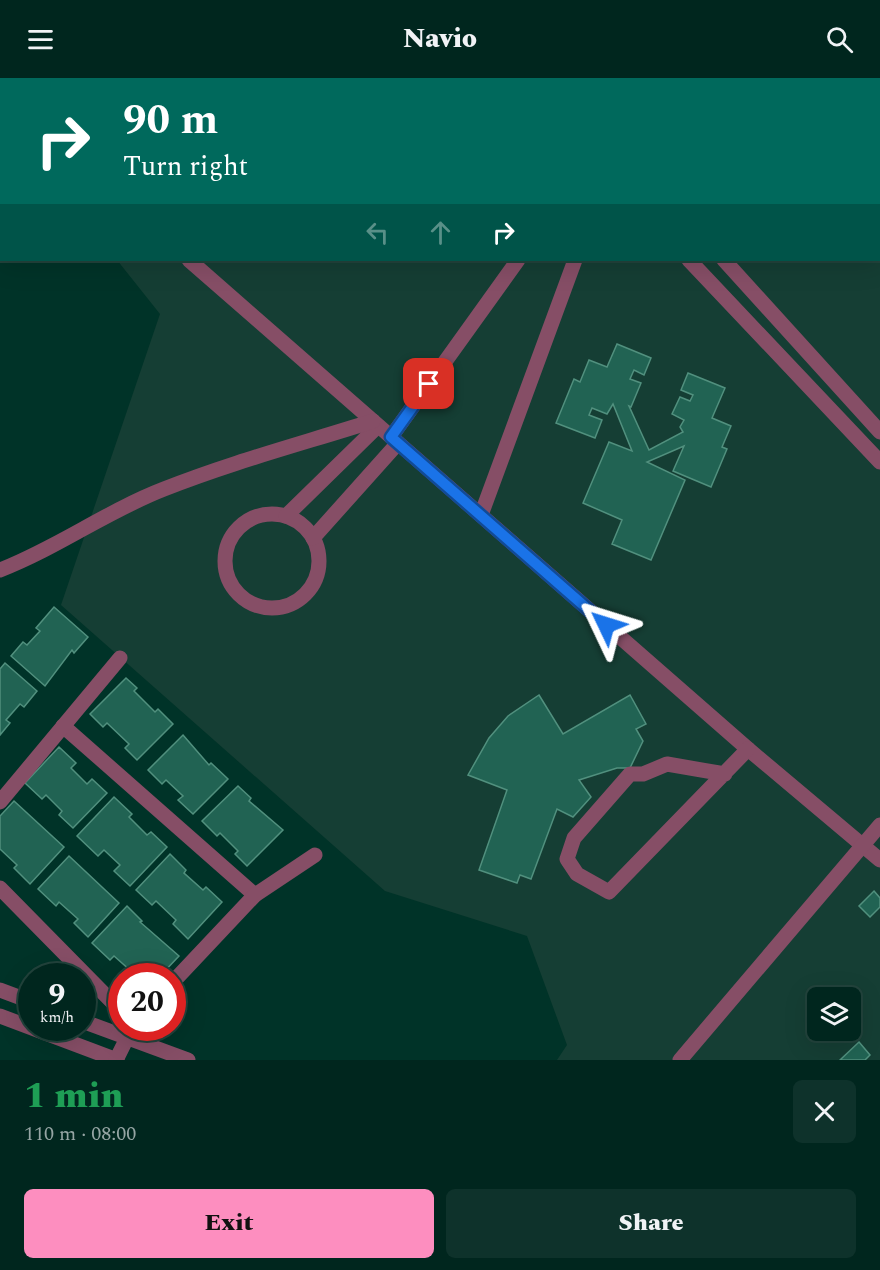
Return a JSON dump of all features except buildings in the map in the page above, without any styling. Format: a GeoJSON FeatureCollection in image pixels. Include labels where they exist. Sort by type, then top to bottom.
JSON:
{"type":"FeatureCollection","features":[{"type":"Feature","properties":{"kind":"street"},"geometry":{"type":"LineString","coordinates":[[190,261],[748,750],[880,860]]}},
{"type":"Feature","properties":{"kind":"street"},"geometry":{"type":"LineString","coordinates":[[313,538],[394,440],[517,261]]}},
{"type":"Feature","properties":{"kind":"street"},"geometry":{"type":"LineString","coordinates":[[482,516],[575,261]]}},
{"type":"Feature","properties":{"kind":"street"},"geometry":{"type":"LineString","coordinates":[[690,261],[880,462]]}},
{"type":"Feature","properties":{"kind":"street"},"geometry":{"type":"LineString","coordinates":[[725,261],[880,432]]}},
{"type":"Feature","properties":{"kind":"street"},"geometry":{"type":"LineString","coordinates":[[286,516],[376,423]]}},
{"type":"Feature","properties":{"kind":"street"},"geometry":{"type":"LineString","coordinates":[[0,570],[34,556],[107,515],[164,489],[376,423]]}},
{"type":"Feature","properties":{"kind":"street"},"geometry":{"type":"LineString","coordinates":[[261,515],[286,516],[297,521],[313,538],[318,550],[317,574],[312,585],[299,598],[283,606],[271,608],[247,601],[238,593],[226,572],[227,548],[232,536],[250,520],[261,515]]}},
{"type":"Feature","properties":{"kind":"street"},"geometry":{"type":"LineString","coordinates":[[0,802],[120,658]]}},
{"type":"Feature","properties":{"kind":"street"},"geometry":{"type":"LineString","coordinates":[[63,726],[255,895]]}},
{"type":"Feature","properties":{"kind":"street"},"geometry":{"type":"LineString","coordinates":[[724,774],[667,764],[643,774],[630,774],[574,838],[567,859],[577,874],[609,892],[748,750]]}},
{"type":"Feature","properties":{"kind":"street"},"geometry":{"type":"LineString","coordinates":[[680,1060],[880,825]]}},
{"type":"Feature","properties":{"kind":"street"},"geometry":{"type":"LineString","coordinates":[[186,968],[255,895],[315,855]]}},
{"type":"Feature","properties":{"kind":"street"},"geometry":{"type":"LineString","coordinates":[[0,888],[108,998]]}},
{"type":"Feature","properties":{"kind":"street"},"geometry":{"type":"LineString","coordinates":[[0,990],[18,997]]}},
{"type":"Feature","properties":{"kind":"street"},"geometry":{"type":"LineString","coordinates":[[0,1016],[88,1055],[116,1060],[126,1041]]}},
{"type":"Feature","properties":{"kind":"street"},"geometry":{"type":"LineString","coordinates":[[147,1041],[188,1060]]}},
{"type":"Feature","properties":{"kind":"shaded area"},"geometry":{"type":"Polygon","coordinates":[[[118,261],[880,261],[880,1060],[557,1060],[567,1045],[527,936],[385,891],[61,605],[160,314],[118,261]]]}},
{"type":"Feature","properties":{"kind":"route"},"geometry":{"type":"LineString","coordinates":[[429,384],[391,437],[606,625]]}}]}
